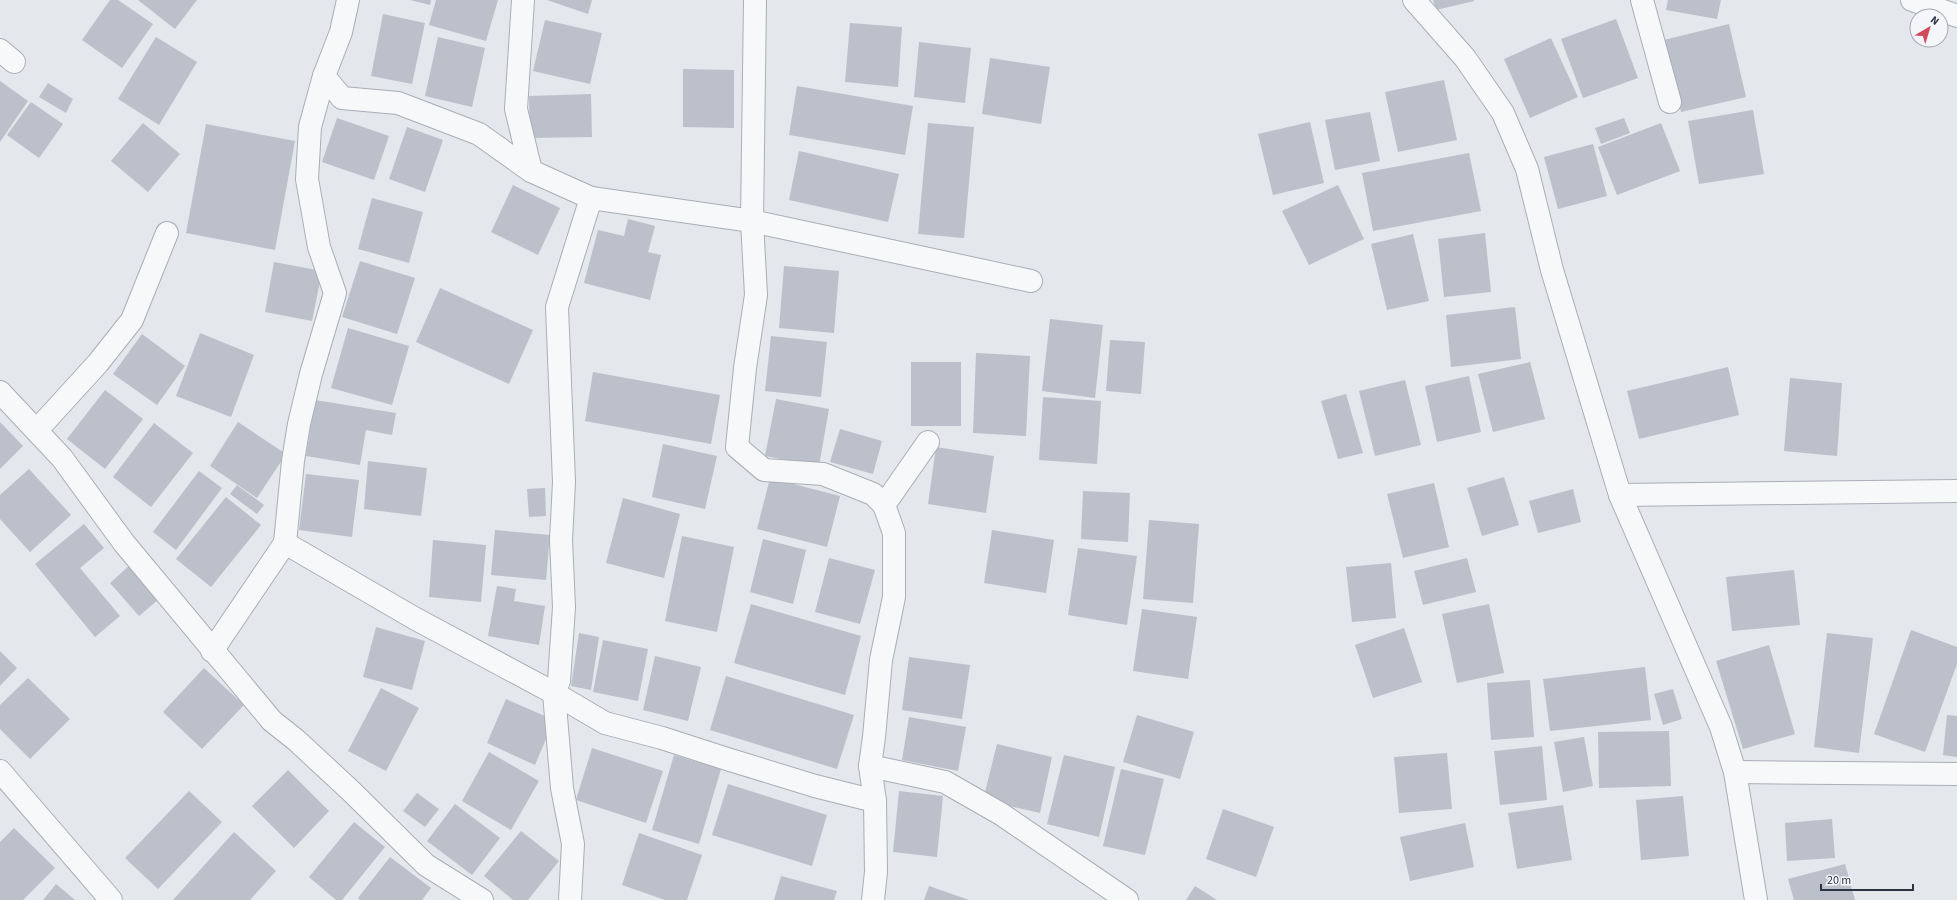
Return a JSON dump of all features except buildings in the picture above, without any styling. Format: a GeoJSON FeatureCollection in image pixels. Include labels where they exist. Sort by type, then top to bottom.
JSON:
{"type":"FeatureCollection","features":[{"type":"Feature","properties":{"kind":"street"},"geometry":{"type":"LineString","coordinates":[[212,651],[285,543],[293,461],[299,424],[311,374],[335,293],[319,247],[307,179],[310,127],[324,76],[341,32],[348,0]]}},
{"type":"Feature","properties":{"kind":"street"},"geometry":{"type":"LineString","coordinates":[[523,0],[516,109],[532,171]]}},
{"type":"Feature","properties":{"kind":"street"},"geometry":{"type":"LineString","coordinates":[[755,0],[752,221],[756,295],[745,368],[737,447],[764,470],[823,474],[873,494],[884,505],[894,533],[894,597],[881,660],[870,766],[875,801],[876,872],[873,900]]}},
{"type":"Feature","properties":{"kind":"street"},"geometry":{"type":"LineString","coordinates":[[1414,0],[1465,58],[1503,113],[1527,169],[1552,270],[1620,495],[1721,727],[1735,772],[1756,900]]}},
{"type":"Feature","properties":{"kind":"street"},"geometry":{"type":"LineString","coordinates":[[1642,0],[1670,102]]}},
{"type":"Feature","properties":{"kind":"street"},"geometry":{"type":"LineString","coordinates":[[1912,0],[1957,16]]}},
{"type":"Feature","properties":{"kind":"street"},"geometry":{"type":"LineString","coordinates":[[324,76],[342,98],[398,103],[479,134],[532,171],[591,198],[752,221],[1031,282]]}},
{"type":"Feature","properties":{"kind":"street"},"geometry":{"type":"LineString","coordinates":[[570,900],[573,844],[562,788],[554,693],[559,681],[564,607],[561,540],[564,482],[557,307],[591,198]]}},
{"type":"Feature","properties":{"kind":"street"},"geometry":{"type":"LineString","coordinates":[[37,430],[98,362],[132,320],[167,233]]}},
{"type":"Feature","properties":{"kind":"street"},"geometry":{"type":"LineString","coordinates":[[0,392],[62,458],[124,543],[212,651],[272,721],[296,740],[351,791],[426,866],[482,900]]}},
{"type":"Feature","properties":{"kind":"street"},"geometry":{"type":"LineString","coordinates":[[884,505],[928,442]]}},
{"type":"Feature","properties":{"kind":"street"},"geometry":{"type":"LineString","coordinates":[[1620,495],[1957,492]]}},
{"type":"Feature","properties":{"kind":"street"},"geometry":{"type":"LineString","coordinates":[[285,543],[414,618],[554,693],[605,723],[662,738],[727,760],[815,786],[875,801]]}},
{"type":"Feature","properties":{"kind":"street"},"geometry":{"type":"LineString","coordinates":[[870,766],[945,782],[1001,814],[1127,900]]}},
{"type":"Feature","properties":{"kind":"street"},"geometry":{"type":"LineString","coordinates":[[0,771],[111,900]]}},
{"type":"Feature","properties":{"kind":"street"},"geometry":{"type":"LineString","coordinates":[[1735,772],[1957,774]]}}]}
